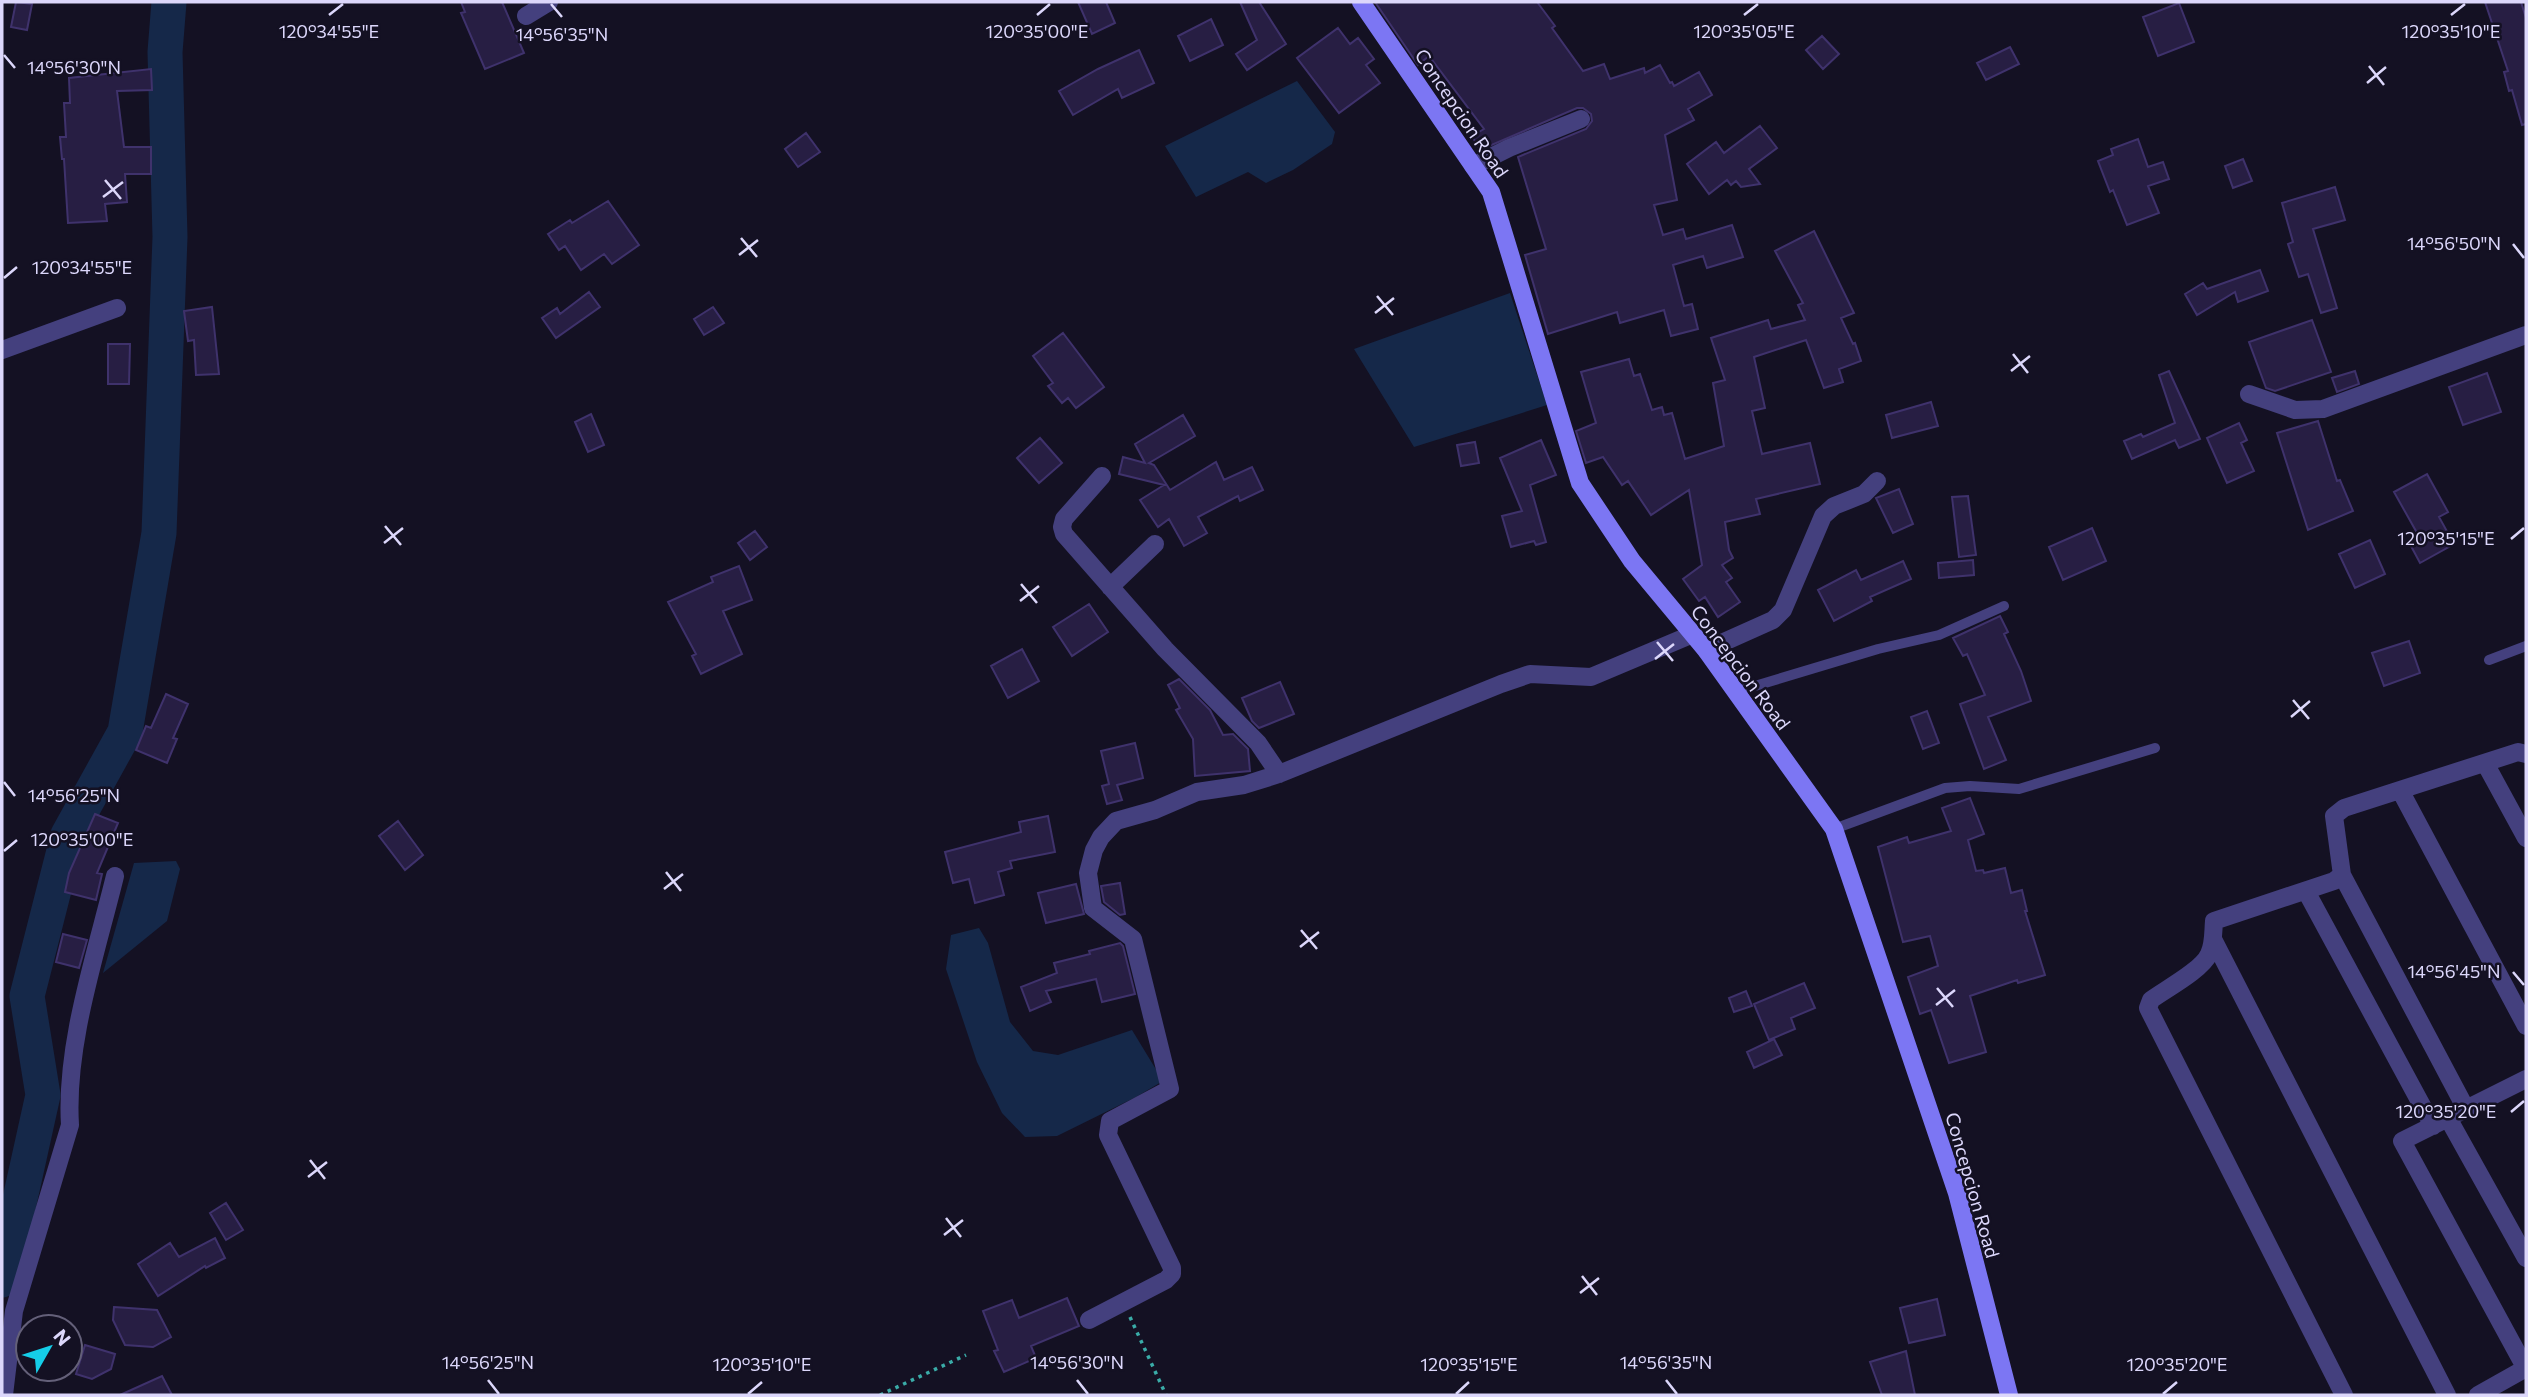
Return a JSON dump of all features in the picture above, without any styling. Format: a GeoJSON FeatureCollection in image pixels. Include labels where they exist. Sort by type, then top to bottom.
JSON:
{"type":"FeatureCollection","features":[{"type":"Feature","properties":{"kind":"street"},"geometry":{"type":"LineString","coordinates":[[526,16],[549,2]]}},
{"type":"Feature","properties":{"kind":"street","name":"Concepcion Road"},"geometry":{"type":"LineString","coordinates":[[1361,2],[1491,192],[1580,483],[1632,561],[1706,650],[1834,829],[1957,1193],[2009,1395]]}},
{"type":"Feature","properties":{"kind":"street"},"geometry":{"type":"LineString","coordinates":[[1473,166],[1509,148],[1581,119]]}},
{"type":"Feature","properties":{"kind":"street"},"geometry":{"type":"LineString","coordinates":[[2,350],[117,308]]}},
{"type":"Feature","properties":{"kind":"street"},"geometry":{"type":"LineString","coordinates":[[2249,394],[2295,410],[2323,409],[2526,335]]}},
{"type":"Feature","properties":{"kind":"street"},"geometry":{"type":"LineString","coordinates":[[1102,476],[1064,519],[1064,534],[1165,649],[1258,743],[1279,774]]}},
{"type":"Feature","properties":{"kind":"street"},"geometry":{"type":"LineString","coordinates":[[1706,650],[1773,620],[1783,610],[1823,516],[1834,506],[1864,494],[1877,481]]}},
{"type":"Feature","properties":{"kind":"street"},"geometry":{"type":"LineString","coordinates":[[1110,587],[1155,544]]}},
{"type":"Feature","properties":{"kind":"street"},"geometry":{"type":"LineString","coordinates":[[1089,1320],[1166,1280],[1172,1274],[1172,1268],[1108,1135],[1110,1121],[1170,1089],[1133,939],[1093,908],[1088,873],[1094,850],[1101,837],[1116,821],[1156,810],[1197,792],[1244,785],[1279,774],[1530,674],[1591,677],[1693,634]]}},
{"type":"Feature","properties":{"kind":"street"},"geometry":{"type":"LineString","coordinates":[[2466,1109],[2342,875],[2334,816],[2344,808],[2518,752],[2526,754]]}},
{"type":"Feature","properties":{"kind":"street"},"geometry":{"type":"LineString","coordinates":[[2485,763],[2526,838]]}},
{"type":"Feature","properties":{"kind":"street"},"geometry":{"type":"LineString","coordinates":[[2400,790],[2526,1027]]}},
{"type":"Feature","properties":{"kind":"street"},"geometry":{"type":"LineString","coordinates":[[2342,875],[2334,881],[2214,921],[2209,956],[2202,964],[2151,1000],[2148,1008],[2344,1395]]}},
{"type":"Feature","properties":{"kind":"street"},"geometry":{"type":"LineString","coordinates":[[4,1395],[14,1311],[70,1125],[69,1099],[77,1034],[115,876]]}},
{"type":"Feature","properties":{"kind":"street"},"geometry":{"type":"LineString","coordinates":[[2306,891],[2440,1122],[2526,1258]]}},
{"type":"Feature","properties":{"kind":"street"},"geometry":{"type":"LineString","coordinates":[[2213,939],[2447,1395]]}},
{"type":"Feature","properties":{"kind":"street"},"geometry":{"type":"LineString","coordinates":[[2478,1395],[2526,1368],[2402,1141],[2526,1079]]}},
{"type":"Feature","properties":{"kind":"lane"},"geometry":{"type":"LineString","coordinates":[[1735,692],[1878,649],[1939,635],[2004,606]]}},
{"type":"Feature","properties":{"kind":"lane"},"geometry":{"type":"LineString","coordinates":[[2489,660],[2526,646]]}},
{"type":"Feature","properties":{"kind":"lane"},"geometry":{"type":"LineString","coordinates":[[1834,829],[1945,788],[1970,786],[2019,789],[2155,748]]}},
{"type":"Feature","properties":{"kind":"path"},"geometry":{"type":"LineString","coordinates":[[1124,1302],[1166,1395]]}},
{"type":"Feature","properties":{"kind":"path"},"geometry":{"type":"LineString","coordinates":[[880,1395],[966,1355]]}},
{"type":"Feature","properties":{"kind":"water"},"geometry":{"type":"Polygon","coordinates":[[[1297,81],[1335,132],[1332,144],[1293,170],[1266,183],[1248,172],[1196,197],[1165,146],[1297,81]]]}},
{"type":"Feature","properties":{"kind":"water"},"geometry":{"type":"Polygon","coordinates":[[[1510,293],[1547,405],[1414,447],[1354,349],[1510,293]]]}},
{"type":"Feature","properties":{"kind":"water"},"geometry":{"type":"Polygon","coordinates":[[[176,861],[180,869],[167,921],[103,973],[134,863],[176,861]]]}},
{"type":"Feature","properties":{"kind":"water"},"geometry":{"type":"Polygon","coordinates":[[[979,928],[988,943],[1010,1022],[1033,1051],[1058,1055],[1132,1030],[1163,1081],[1057,1136],[1025,1137],[1002,1113],[977,1062],[946,969],[951,935],[979,928]]]}},
{"type":"Feature","properties":{"kind":"building"},"geometry":{"type":"Polygon","coordinates":[[[16,2],[32,4],[27,30],[11,27],[16,2]]]}},
{"type":"Feature","properties":{"kind":"building"},"geometry":{"type":"Polygon","coordinates":[[[461,2],[502,2],[524,53],[485,69],[461,13],[465,12],[461,2]]]}},
{"type":"Feature","properties":{"kind":"building"},"geometry":{"type":"Polygon","coordinates":[[[1078,2],[1106,2],[1115,23],[1092,34],[1078,2]]]}},
{"type":"Feature","properties":{"kind":"building"},"geometry":{"type":"Polygon","coordinates":[[[1240,2],[1259,2],[1286,44],[1247,70],[1236,54],[1257,40],[1240,2]]]}},
{"type":"Feature","properties":{"kind":"building"},"geometry":{"type":"Polygon","coordinates":[[[1375,2],[1537,2],[1583,71],[1604,64],[1610,79],[1644,68],[1645,73],[1660,65],[1674,86],[1699,72],[1712,95],[1688,109],[1694,120],[1665,135],[1677,200],[1654,205],[1663,235],[1683,229],[1686,239],[1732,225],[1743,257],[1707,268],[1703,256],[1673,265],[1684,306],[1692,304],[1698,329],[1671,336],[1664,310],[1620,323],[1617,312],[1548,334],[1525,255],[1546,249],[1518,157],[1586,129],[1592,121],[1591,114],[1583,108],[1577,108],[1480,150],[1472,136],[1484,129],[1429,56],[1418,65],[1375,2]]]}},
{"type":"Feature","properties":{"kind":"building"},"geometry":{"type":"Polygon","coordinates":[[[2485,2],[2521,2],[2526,18],[2526,124],[2522,125],[2512,90],[2509,91],[2504,72],[2508,71],[2485,2]]]}},
{"type":"Feature","properties":{"kind":"building"},"geometry":{"type":"Polygon","coordinates":[[[2179,3],[2194,42],[2158,56],[2143,17],[2179,3]]]}},
{"type":"Feature","properties":{"kind":"building"},"geometry":{"type":"Polygon","coordinates":[[[1211,19],[1223,45],[1190,61],[1178,36],[1211,19]]]}},
{"type":"Feature","properties":{"kind":"building"},"geometry":{"type":"Polygon","coordinates":[[[1338,28],[1350,44],[1358,38],[1374,59],[1366,65],[1380,83],[1339,113],[1297,58],[1338,28]]]}},
{"type":"Feature","properties":{"kind":"building"},"geometry":{"type":"Polygon","coordinates":[[[1822,36],[1839,54],[1823,69],[1806,50],[1822,36]]]}},
{"type":"Feature","properties":{"kind":"building"},"geometry":{"type":"Polygon","coordinates":[[[2010,47],[2019,64],[1986,80],[1977,63],[2010,47]]]}},
{"type":"Feature","properties":{"kind":"building"},"geometry":{"type":"Polygon","coordinates":[[[1139,50],[1154,83],[1122,98],[1118,89],[1073,115],[1059,91],[1139,50]]]}},
{"type":"Feature","properties":{"kind":"building"},"geometry":{"type":"Polygon","coordinates":[[[151,69],[152,90],[117,91],[124,147],[151,147],[151,174],[125,174],[127,202],[105,204],[107,221],[68,223],[60,137],[66,137],[64,103],[70,103],[69,78],[151,69]]]}},
{"type":"Feature","properties":{"kind":"building"},"geometry":{"type":"Polygon","coordinates":[[[1760,126],[1777,148],[1749,169],[1760,184],[1741,187],[1736,181],[1731,185],[1727,180],[1709,194],[1687,164],[1716,142],[1724,153],[1760,126]]]}},
{"type":"Feature","properties":{"kind":"building"},"geometry":{"type":"Polygon","coordinates":[[[806,133],[820,152],[798,167],[785,149],[806,133]]]}},
{"type":"Feature","properties":{"kind":"building"},"geometry":{"type":"Polygon","coordinates":[[[2138,139],[2148,167],[2163,162],[2169,179],[2148,186],[2159,213],[2127,225],[2098,161],[2113,155],[2111,149],[2138,139]]]}},
{"type":"Feature","properties":{"kind":"building"},"geometry":{"type":"Polygon","coordinates":[[[2243,159],[2252,181],[2233,188],[2225,166],[2243,159]]]}},
{"type":"Feature","properties":{"kind":"building"},"geometry":{"type":"Polygon","coordinates":[[[2335,187],[2345,220],[2313,229],[2337,308],[2321,313],[2308,274],[2299,277],[2288,244],[2293,242],[2282,203],[2335,187]]]}},
{"type":"Feature","properties":{"kind":"building"},"geometry":{"type":"Polygon","coordinates":[[[608,201],[639,245],[612,264],[604,254],[581,270],[565,246],[559,250],[548,234],[608,201]]]}},
{"type":"Feature","properties":{"kind":"building"},"geometry":{"type":"Polygon","coordinates":[[[1814,231],[1854,313],[1841,318],[1853,344],[1855,343],[1861,361],[1839,369],[1843,382],[1824,388],[1806,340],[1754,357],[1765,408],[1752,411],[1762,454],[1810,443],[1820,484],[1756,499],[1760,514],[1725,522],[1729,550],[1733,558],[1722,565],[1732,578],[1726,582],[1740,602],[1718,617],[1705,597],[1699,601],[1683,579],[1702,565],[1689,490],[1651,515],[1628,481],[1622,485],[1603,457],[1586,463],[1576,431],[1596,423],[1581,372],[1629,359],[1634,376],[1640,374],[1652,410],[1662,407],[1664,415],[1672,413],[1685,459],[1724,446],[1713,383],[1725,380],[1711,338],[1768,320],[1771,329],[1805,320],[1798,305],[1803,303],[1775,251],[1814,231]]]}},
{"type":"Feature","properties":{"kind":"building"},"geometry":{"type":"Polygon","coordinates":[[[2260,270],[2268,291],[2238,302],[2235,292],[2197,315],[2185,294],[2203,283],[2207,289],[2260,270]]]}},
{"type":"Feature","properties":{"kind":"building"},"geometry":{"type":"Polygon","coordinates":[[[589,292],[600,307],[556,338],[542,318],[557,308],[560,314],[589,292]]]}},
{"type":"Feature","properties":{"kind":"building"},"geometry":{"type":"Polygon","coordinates":[[[212,307],[219,374],[196,375],[194,340],[188,341],[184,311],[212,307]]]}},
{"type":"Feature","properties":{"kind":"building"},"geometry":{"type":"Polygon","coordinates":[[[713,307],[724,323],[704,335],[694,319],[713,307]]]}},
{"type":"Feature","properties":{"kind":"building"},"geometry":{"type":"Polygon","coordinates":[[[2312,320],[2331,372],[2275,391],[2266,388],[2249,342],[2312,320]]]}},
{"type":"Feature","properties":{"kind":"building"},"geometry":{"type":"Polygon","coordinates":[[[1063,333],[1104,387],[1076,408],[1068,398],[1062,403],[1048,386],[1053,383],[1033,356],[1063,333]]]}},
{"type":"Feature","properties":{"kind":"building"},"geometry":{"type":"Polygon","coordinates":[[[108,344],[130,344],[129,384],[108,384],[108,344]]]}},
{"type":"Feature","properties":{"kind":"building"},"geometry":{"type":"Polygon","coordinates":[[[2169,371],[2200,439],[2179,448],[2175,440],[2132,459],[2124,441],[2141,434],[2143,437],[2175,423],[2159,375],[2169,371]]]}},
{"type":"Feature","properties":{"kind":"building"},"geometry":{"type":"Polygon","coordinates":[[[2355,371],[2359,384],[2337,392],[2332,378],[2355,371]]]}},
{"type":"Feature","properties":{"kind":"building"},"geometry":{"type":"Polygon","coordinates":[[[2487,373],[2501,412],[2463,425],[2449,387],[2487,373]]]}},
{"type":"Feature","properties":{"kind":"building"},"geometry":{"type":"Polygon","coordinates":[[[1931,402],[1938,426],[1892,438],[1886,415],[1931,402]]]}},
{"type":"Feature","properties":{"kind":"building"},"geometry":{"type":"Polygon","coordinates":[[[591,414],[604,445],[588,452],[575,422],[591,414]]]}},
{"type":"Feature","properties":{"kind":"building"},"geometry":{"type":"Polygon","coordinates":[[[1183,415],[1195,436],[1149,463],[1154,465],[1170,490],[1216,462],[1224,480],[1252,467],[1263,490],[1240,501],[1238,496],[1198,517],[1207,533],[1184,546],[1169,519],[1158,527],[1140,500],[1164,485],[1119,474],[1123,457],[1145,463],[1135,444],[1183,415]]]}},
{"type":"Feature","properties":{"kind":"building"},"geometry":{"type":"Polygon","coordinates":[[[2318,421],[2337,481],[2340,480],[2353,511],[2308,530],[2277,433],[2318,421]]]}},
{"type":"Feature","properties":{"kind":"building"},"geometry":{"type":"Polygon","coordinates":[[[2239,423],[2247,440],[2241,443],[2254,471],[2227,483],[2207,438],[2239,423]]]}},
{"type":"Feature","properties":{"kind":"building"},"geometry":{"type":"Polygon","coordinates":[[[1040,438],[1062,463],[1039,483],[1017,458],[1040,438]]]}},
{"type":"Feature","properties":{"kind":"building"},"geometry":{"type":"Polygon","coordinates":[[[1541,440],[1556,475],[1530,485],[1546,542],[1536,545],[1534,541],[1511,547],[1502,516],[1522,511],[1500,458],[1541,440]]]}},
{"type":"Feature","properties":{"kind":"building"},"geometry":{"type":"Polygon","coordinates":[[[1475,442],[1479,463],[1461,466],[1457,445],[1475,442]]]}},
{"type":"Feature","properties":{"kind":"building"},"geometry":{"type":"Polygon","coordinates":[[[2427,474],[2448,512],[2439,517],[2454,544],[2420,563],[2411,546],[2421,540],[2394,492],[2427,474]]]}},
{"type":"Feature","properties":{"kind":"building"},"geometry":{"type":"Polygon","coordinates":[[[1899,489],[1913,524],[1893,533],[1876,498],[1899,489]]]}},
{"type":"Feature","properties":{"kind":"building"},"geometry":{"type":"Polygon","coordinates":[[[1968,496],[1976,555],[1959,557],[1952,497],[1968,496]]]}},
{"type":"Feature","properties":{"kind":"building"},"geometry":{"type":"Polygon","coordinates":[[[2092,528],[2106,561],[2063,580],[2049,547],[2092,528]]]}},
{"type":"Feature","properties":{"kind":"building"},"geometry":{"type":"Polygon","coordinates":[[[755,531],[767,547],[750,560],[738,543],[755,531]]]}},
{"type":"Feature","properties":{"kind":"building"},"geometry":{"type":"Polygon","coordinates":[[[2370,540],[2385,574],[2355,588],[2339,554],[2370,540]]]}},
{"type":"Feature","properties":{"kind":"building"},"geometry":{"type":"Polygon","coordinates":[[[1973,560],[1974,575],[1939,578],[1938,563],[1973,560]]]}},
{"type":"Feature","properties":{"kind":"building"},"geometry":{"type":"Polygon","coordinates":[[[1903,561],[1911,579],[1870,597],[1872,601],[1834,621],[1818,590],[1856,570],[1861,580],[1903,561]]]}},
{"type":"Feature","properties":{"kind":"building"},"geometry":{"type":"Polygon","coordinates":[[[739,566],[752,600],[723,611],[742,654],[701,674],[692,656],[696,654],[668,602],[713,582],[711,577],[739,566]]]}},
{"type":"Feature","properties":{"kind":"building"},"geometry":{"type":"Polygon","coordinates":[[[1089,604],[1108,632],[1072,656],[1053,627],[1089,604]]]}},
{"type":"Feature","properties":{"kind":"building"},"geometry":{"type":"Polygon","coordinates":[[[2000,616],[2008,632],[2004,634],[2031,701],[1988,717],[2006,760],[1984,769],[1960,704],[1985,695],[1967,654],[1963,656],[1953,638],[2000,616]]]}},
{"type":"Feature","properties":{"kind":"building"},"geometry":{"type":"Polygon","coordinates":[[[2409,641],[2420,673],[2384,686],[2372,653],[2409,641]]]}},
{"type":"Feature","properties":{"kind":"building"},"geometry":{"type":"Polygon","coordinates":[[[1022,649],[1039,681],[1008,698],[991,666],[1022,649]]]}},
{"type":"Feature","properties":{"kind":"building"},"geometry":{"type":"Polygon","coordinates":[[[1179,679],[1210,710],[1223,735],[1233,734],[1248,749],[1250,771],[1195,776],[1193,739],[1176,710],[1180,708],[1168,685],[1179,679]]]}},
{"type":"Feature","properties":{"kind":"building"},"geometry":{"type":"Polygon","coordinates":[[[1280,682],[1294,714],[1259,728],[1252,721],[1242,698],[1280,682]]]}},
{"type":"Feature","properties":{"kind":"building"},"geometry":{"type":"Polygon","coordinates":[[[166,694],[188,704],[173,738],[177,739],[167,763],[136,750],[146,726],[151,728],[166,694]]]}},
{"type":"Feature","properties":{"kind":"building"},"geometry":{"type":"Polygon","coordinates":[[[1927,711],[1939,743],[1923,749],[1911,717],[1927,711]]]}},
{"type":"Feature","properties":{"kind":"building"},"geometry":{"type":"Polygon","coordinates":[[[1135,743],[1143,778],[1117,785],[1122,800],[1107,804],[1102,786],[1109,784],[1101,751],[1135,743]]]}},
{"type":"Feature","properties":{"kind":"building"},"geometry":{"type":"Polygon","coordinates":[[[1970,798],[1984,834],[1968,840],[1976,871],[1983,870],[1984,873],[2005,868],[2011,893],[2022,890],[2025,911],[2045,975],[2018,983],[2017,980],[1970,996],[1986,1052],[1949,1063],[1931,1010],[1920,1014],[1908,977],[1938,966],[1930,936],[1903,942],[1878,847],[1907,837],[1909,843],[1951,831],[1942,808],[1970,798]]]}},
{"type":"Feature","properties":{"kind":"building"},"geometry":{"type":"Polygon","coordinates":[[[95,814],[118,823],[97,873],[102,874],[96,900],[65,892],[69,873],[95,814]]]}},
{"type":"Feature","properties":{"kind":"building"},"geometry":{"type":"Polygon","coordinates":[[[1048,816],[1055,852],[1010,861],[1012,868],[998,872],[1004,895],[975,903],[969,879],[953,883],[945,852],[1021,832],[1019,822],[1048,816]]]}},
{"type":"Feature","properties":{"kind":"building"},"geometry":{"type":"Polygon","coordinates":[[[398,821],[423,855],[405,870],[379,836],[398,821]]]}},
{"type":"Feature","properties":{"kind":"building"},"geometry":{"type":"Polygon","coordinates":[[[1120,883],[1125,914],[1120,915],[1104,902],[1101,886],[1120,883]]]}},
{"type":"Feature","properties":{"kind":"building"},"geometry":{"type":"Polygon","coordinates":[[[1076,884],[1084,914],[1046,923],[1038,893],[1076,884]]]}},
{"type":"Feature","properties":{"kind":"building"},"geometry":{"type":"Polygon","coordinates":[[[63,934],[87,940],[79,968],[56,962],[63,934]]]}},
{"type":"Feature","properties":{"kind":"building"},"geometry":{"type":"Polygon","coordinates":[[[1120,943],[1135,994],[1102,1002],[1096,979],[1046,991],[1051,1002],[1030,1011],[1021,987],[1057,973],[1054,963],[1120,943]]]}},
{"type":"Feature","properties":{"kind":"building"},"geometry":{"type":"Polygon","coordinates":[[[1804,983],[1815,1008],[1791,1018],[1795,1029],[1769,1040],[1754,1004],[1804,983]]]}},
{"type":"Feature","properties":{"kind":"building"},"geometry":{"type":"Polygon","coordinates":[[[1746,991],[1752,1006],[1734,1012],[1729,998],[1746,991]]]}},
{"type":"Feature","properties":{"kind":"building"},"geometry":{"type":"Polygon","coordinates":[[[1774,1039],[1782,1055],[1754,1068],[1747,1052],[1774,1039]]]}},
{"type":"Feature","properties":{"kind":"building"},"geometry":{"type":"Polygon","coordinates":[[[226,1203],[243,1230],[226,1240],[210,1213],[226,1203]]]}},
{"type":"Feature","properties":{"kind":"building"},"geometry":{"type":"Polygon","coordinates":[[[215,1238],[225,1258],[206,1268],[205,1266],[158,1296],[138,1264],[170,1243],[179,1257],[215,1238]]]}},
{"type":"Feature","properties":{"kind":"building"},"geometry":{"type":"Polygon","coordinates":[[[1067,1298],[1079,1326],[1031,1346],[1036,1358],[1004,1372],[994,1351],[998,1350],[983,1311],[1012,1300],[1019,1318],[1067,1298]]]}},
{"type":"Feature","properties":{"kind":"building"},"geometry":{"type":"Polygon","coordinates":[[[1937,1299],[1945,1335],[1909,1343],[1900,1308],[1937,1299]]]}},
{"type":"Feature","properties":{"kind":"building"},"geometry":{"type":"Polygon","coordinates":[[[114,1307],[157,1310],[171,1337],[153,1347],[125,1345],[113,1320],[114,1307]]]}},
{"type":"Feature","properties":{"kind":"building"},"geometry":{"type":"Polygon","coordinates":[[[85,1345],[115,1354],[111,1369],[92,1379],[84,1376],[85,1345]]]}},
{"type":"Feature","properties":{"kind":"building"},"geometry":{"type":"Polygon","coordinates":[[[1906,1351],[1915,1395],[1882,1395],[1870,1362],[1906,1351]]]}},
{"type":"Feature","properties":{"kind":"building"},"geometry":{"type":"Polygon","coordinates":[[[162,1376],[172,1395],[120,1395],[162,1376]]]}},
{"type":"Feature","properties":{"kind":"waterway"},"geometry":{"type":"LineString","coordinates":[[2,1280],[43,1095],[27,996],[68,835],[125,732],[159,533],[170,237],[165,52],[169,2]]}}]}
